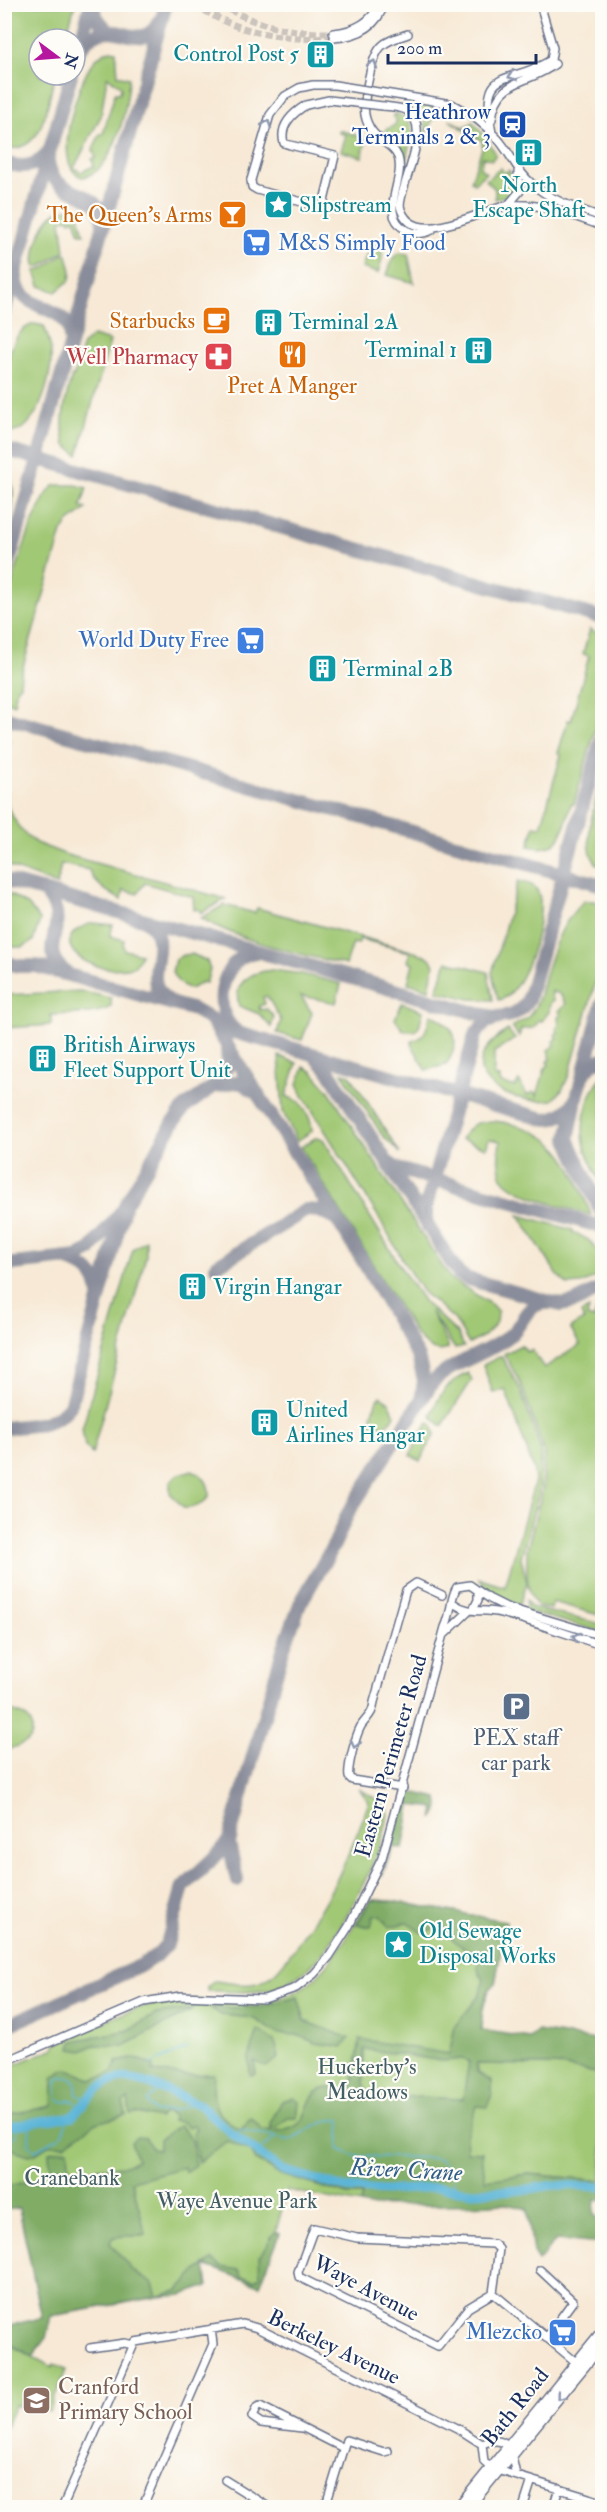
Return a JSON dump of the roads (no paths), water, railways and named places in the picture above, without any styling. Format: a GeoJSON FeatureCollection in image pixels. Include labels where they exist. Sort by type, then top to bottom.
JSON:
{"type":"FeatureCollection","features":[{"type":"Feature","properties":{"kind":"highway","name":"Bath Road"},"geometry":{"type":"LineString","coordinates":[[468,2508],[510,2449],[603,2331]]}},
{"type":"Feature","properties":{"kind":"highway","name":"Bath Road"},"geometry":{"type":"LineString","coordinates":[[510,2449],[603,2345]]}},
{"type":"Feature","properties":{"kind":"highway"},"geometry":{"type":"LineString","coordinates":[[577,2363],[580,2373]]}},
{"type":"Feature","properties":{"kind":"highway","name":"Bath Road"},"geometry":{"type":"LineString","coordinates":[[458,2508],[495,2469]]}},
{"type":"Feature","properties":{"kind":"street"},"geometry":{"type":"LineString","coordinates":[[379,4],[371,18],[361,26],[333,36],[363,30],[379,17],[384,4]]}},
{"type":"Feature","properties":{"kind":"street"},"geometry":{"type":"LineString","coordinates":[[492,133],[487,105],[490,92],[494,87],[509,76],[551,60],[553,54],[551,41],[540,4]]}},
{"type":"Feature","properties":{"kind":"street"},"geometry":{"type":"LineString","coordinates":[[408,34],[381,46],[373,61],[365,118],[372,132],[392,147],[398,158],[399,169],[393,201],[394,213],[398,222],[407,231],[419,234],[509,204],[547,207],[603,226]]}},
{"type":"Feature","properties":{"kind":"street"},"geometry":{"type":"LineString","coordinates":[[492,133],[493,111],[498,97],[517,82],[546,71],[555,64]]}},
{"type":"Feature","properties":{"kind":"street"},"geometry":{"type":"LineString","coordinates":[[446,224],[430,228],[419,227],[406,219],[400,206],[418,131],[416,119],[409,111],[396,107],[329,100],[306,105],[295,113],[284,128],[284,142],[312,152],[333,155],[336,159],[324,203],[319,207],[257,190],[251,186],[250,180],[270,115],[285,96],[300,88],[313,85],[335,85],[452,104],[478,120],[492,133],[518,169],[545,194],[603,217]]}},
{"type":"Feature","properties":{"kind":"street"},"geometry":{"type":"LineString","coordinates":[[509,204],[520,191],[518,169]]}},
{"type":"Feature","properties":{"kind":"street"},"geometry":{"type":"LineString","coordinates":[[403,1788],[352,1780],[348,1770],[360,1729],[373,1712],[386,1658],[408,1588],[418,1584],[442,1595]]}},
{"type":"Feature","properties":{"kind":"street"},"geometry":{"type":"LineString","coordinates":[[603,1636],[506,1607],[470,1585],[459,1585],[453,1592],[453,1603],[471,1611],[501,1613],[603,1645]]}},
{"type":"Feature","properties":{"kind":"street"},"geometry":{"type":"LineString","coordinates":[[445,1634],[471,1611],[478,1600],[478,1591]]}},
{"type":"Feature","properties":{"kind":"street","name":"Eastern Perimeter Road"},"geometry":{"type":"LineString","coordinates":[[4,2062],[149,2001],[185,1996],[241,2000],[264,1999],[285,1993],[306,1981],[329,1957],[359,1908],[382,1858],[453,1603]]}},
{"type":"Feature","properties":{"kind":"street","name":"Waye Avenue"},"geometry":{"type":"LineString","coordinates":[[314,2228],[357,2238],[494,2244],[499,2249],[493,2293],[468,2308],[438,2346],[299,2277],[298,2272],[314,2228]]}},
{"type":"Feature","properties":{"kind":"street"},"geometry":{"type":"LineString","coordinates":[[540,2270],[573,2301],[546,2338]]}},
{"type":"Feature","properties":{"kind":"street"},"geometry":{"type":"LineString","coordinates":[[493,2293],[577,2363]]}},
{"type":"Feature","properties":{"kind":"street","name":"Berkeley Avenue"},"geometry":{"type":"LineString","coordinates":[[90,2348],[125,2343],[133,2345],[140,2340],[243,2324],[250,2325],[457,2428],[482,2444]]}},
{"type":"Feature","properties":{"kind":"street"},"geometry":{"type":"LineString","coordinates":[[141,2508],[213,2344],[212,2329]]}},
{"type":"Feature","properties":{"kind":"street"},"geometry":{"type":"LineString","coordinates":[[62,2508],[133,2345]]}},
{"type":"Feature","properties":{"kind":"street"},"geometry":{"type":"LineString","coordinates":[[302,2428],[261,2423],[252,2418],[257,2407],[260,2406],[343,2448]]}},
{"type":"Feature","properties":{"kind":"street"},"geometry":{"type":"LineString","coordinates":[[325,2508],[347,2439],[384,2452],[388,2451]]}},
{"type":"Feature","properties":{"kind":"street"},"geometry":{"type":"LineString","coordinates":[[516,2475],[510,2449],[497,2442],[482,2444],[485,2465],[495,2469],[603,2502]]}},
{"type":"Feature","properties":{"kind":"street"},"geometry":{"type":"LineString","coordinates":[[225,2480],[270,2508]]}},
{"type":"Feature","properties":{"kind":"street"},"geometry":{"type":"LineString","coordinates":[[523,2508],[532,2480]]}},
{"type":"Feature","properties":{"kind":"street"},"geometry":{"type":"LineString","coordinates":[[553,2508],[559,2488]]}},
{"type":"Feature","properties":{"kind":"waterway"},"geometry":{"type":"LineString","coordinates":[[150,2064],[188,2048]]}},
{"type":"Feature","properties":{"kind":"waterway","name":"River Crane"},"geometry":{"type":"LineString","coordinates":[[81,2105],[72,2100],[65,2102],[58,2099],[56,2086],[58,2079],[66,2077],[75,2080],[77,2095],[88,2097]]}},
{"type":"Feature","properties":{"kind":"waterway","name":"River Crane"},"geometry":{"type":"LineString","coordinates":[[4,2127],[73,2116],[96,2090],[110,2081],[126,2078],[153,2085],[200,2105],[232,2134],[282,2170],[345,2188],[384,2191],[440,2187],[472,2192],[523,2190],[554,2185],[602,2187]]}},
{"type":"Feature","properties":{"kind":"waterway","name":"River Crane"},"geometry":{"type":"LineString","coordinates":[[157,2087],[157,2092],[148,2100],[148,2104],[155,2112],[174,2110],[197,2103]]}},
{"type":"Feature","properties":{"kind":"waterway","name":"River Crane"},"geometry":{"type":"LineString","coordinates":[[30,2122],[29,2145],[35,2150],[61,2136],[69,2117]]}},
{"type":"Feature","properties":{"kind":"waterway"},"geometry":{"type":"LineString","coordinates":[[263,2134],[289,2140],[328,2121],[341,2120],[339,2149],[355,2156],[438,2158],[454,2173],[453,2177]]}},
{"type":"Feature","properties":{"kind":"waterway","name":"River Crane"},"geometry":{"type":"LineString","coordinates":[[4,2144],[16,2135],[18,2123]]}},
{"type":"Feature","properties":{"kind":"waterway"},"geometry":{"type":"LineString","coordinates":[[232,2134],[242,2130],[261,2134]]}},
{"type":"Feature","properties":{"kind":"waterway"},"geometry":{"type":"LineString","coordinates":[[263,2148],[275,2138]]}},
{"type":"Feature","properties":{"kind":"waterway"},"geometry":{"type":"LineString","coordinates":[[453,2181],[453,2188]]}},
{"type":"Feature","properties":{"kind":"tunnel"},"geometry":{"type":"LineString","coordinates":[[196,4],[226,22],[262,33],[299,38],[334,38]]}},
{"type":"Feature","properties":{"kind":"tunnel"},"geometry":{"type":"LineString","coordinates":[[221,4],[247,18],[275,27],[304,32],[333,33]]}},
{"type":"Feature","properties":{"kind":"place","name":"Control Post 5"},"geometry":{"type":"Point","coordinates":[320,54]}},
{"type":"Feature","properties":{"kind":"place","name":"Heathrow Terminals 2 & 3"},"geometry":{"type":"Point","coordinates":[512,125]}},
{"type":"Feature","properties":{"kind":"place","name":"North Escape Shaft"},"geometry":{"type":"Point","coordinates":[529,153]}},
{"type":"Feature","properties":{"kind":"place","name":"Slipstream"},"geometry":{"type":"Point","coordinates":[278,205]}},
{"type":"Feature","properties":{"kind":"place","name":"The Queen's Arms"},"geometry":{"type":"Point","coordinates":[233,215]}},
{"type":"Feature","properties":{"kind":"place","name":"M&S Simply Food"},"geometry":{"type":"Point","coordinates":[257,243]}},
{"type":"Feature","properties":{"kind":"place","name":"Starbucks"},"geometry":{"type":"Point","coordinates":[216,321]}},
{"type":"Feature","properties":{"kind":"place","name":"Terminal 2A"},"geometry":{"type":"Point","coordinates":[268,322]}},
{"type":"Feature","properties":{"kind":"place","name":"Terminal 1"},"geometry":{"type":"Point","coordinates":[478,350]}},
{"type":"Feature","properties":{"kind":"place","name":"Pret A Manger"},"geometry":{"type":"Point","coordinates":[292,354]}},
{"type":"Feature","properties":{"kind":"place","name":"Well Pharmacy"},"geometry":{"type":"Point","coordinates":[219,357]}},
{"type":"Feature","properties":{"kind":"place","name":"World Duty Free"},"geometry":{"type":"Point","coordinates":[250,640]}},
{"type":"Feature","properties":{"kind":"place","name":"Terminal 2B"},"geometry":{"type":"Point","coordinates":[322,669]}},
{"type":"Feature","properties":{"kind":"place","name":"British Airways Fleet Support Unit"},"geometry":{"type":"Point","coordinates":[42,1058]}},
{"type":"Feature","properties":{"kind":"place","name":"Virgin Hangar"},"geometry":{"type":"Point","coordinates":[192,1287]}},
{"type":"Feature","properties":{"kind":"place","name":"United Airlines Hangar"},"geometry":{"type":"Point","coordinates":[265,1423]}},
{"type":"Feature","properties":{"kind":"place","name":"PEX staff car park"},"geometry":{"type":"Point","coordinates":[516,1706]}},
{"type":"Feature","properties":{"kind":"place","name":"Old Sewage Disposal Works"},"geometry":{"type":"Point","coordinates":[398,1944]}},
{"type":"Feature","properties":{"kind":"place","name":"Mlezcko"},"geometry":{"type":"Point","coordinates":[563,2332]}},
{"type":"Feature","properties":{"kind":"place","name":"Cranford Primary School"},"geometry":{"type":"Point","coordinates":[37,2400]}},
{"type":"Feature","properties":{"kind":"park label","name":"Huckerby's Meadows"},"geometry":{"type":"Point","coordinates":[367,2080]}},
{"type":"Feature","properties":{"kind":"park label","name":"Cranebank"},"geometry":{"type":"Point","coordinates":[72,2178]}},
{"type":"Feature","properties":{"kind":"park label","name":"Waye Avenue Park"},"geometry":{"type":"Point","coordinates":[237,2201]}}]}
